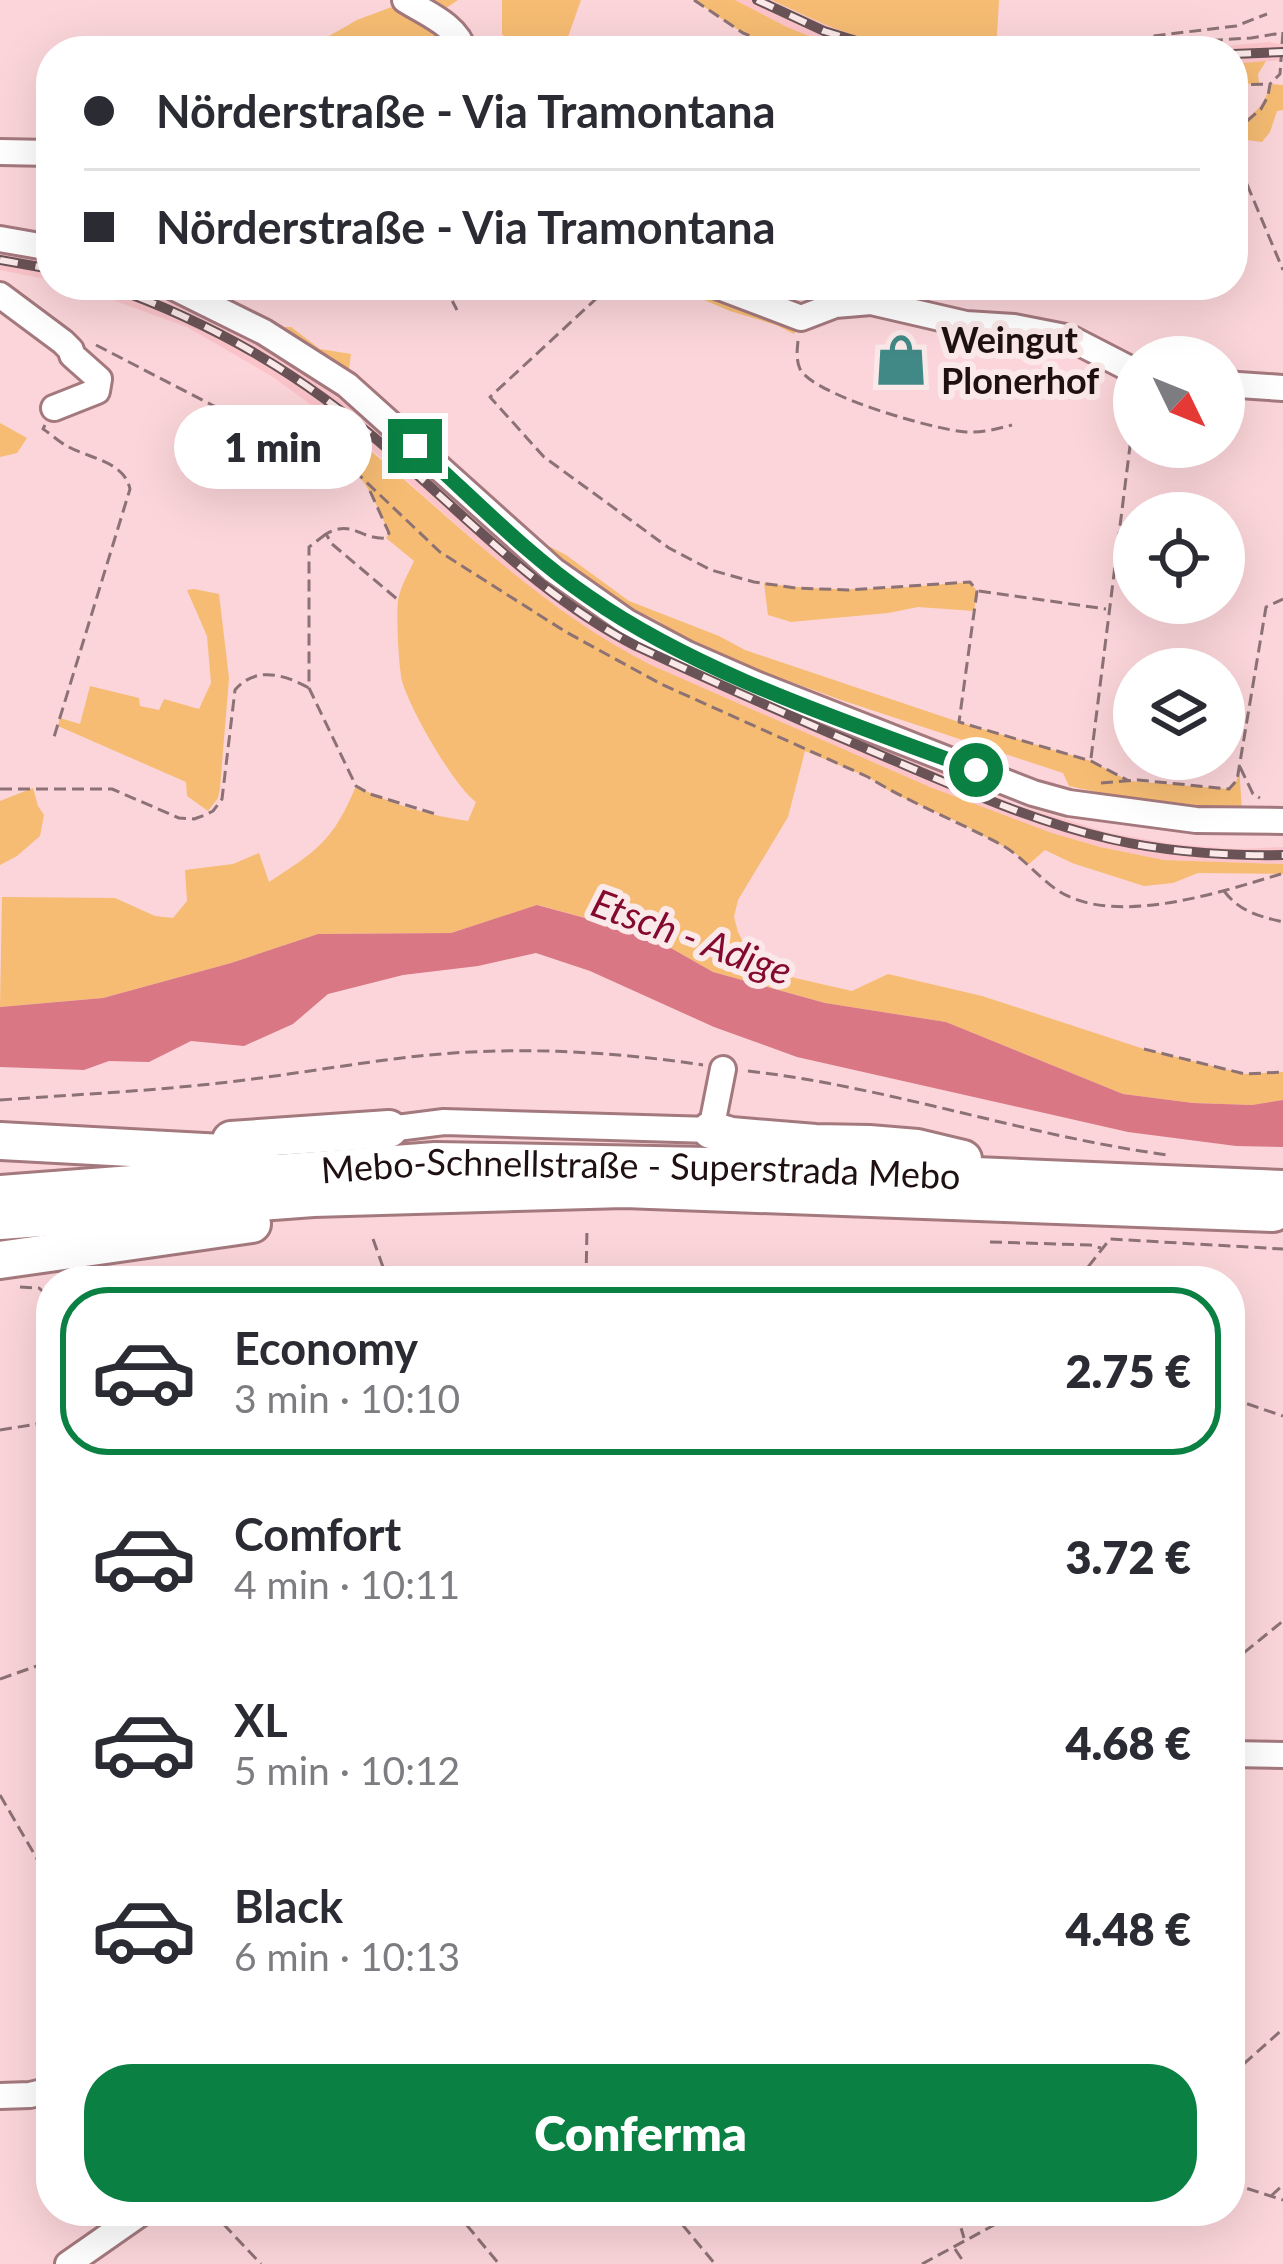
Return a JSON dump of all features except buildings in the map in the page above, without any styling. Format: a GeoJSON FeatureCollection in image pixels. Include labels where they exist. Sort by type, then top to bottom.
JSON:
{"type":"FeatureCollection","features":[{"type":"Feature","properties":{"kind":"highway"},"geometry":{"type":"LineString","coordinates":[[0,1131],[214,1140],[389,1129]]}},
{"type":"Feature","properties":{"kind":"highway"},"geometry":{"type":"LineString","coordinates":[[711,1130],[731,1136],[917,1148],[952,1158],[1070,1168],[1095,1181]]}},
{"type":"Feature","properties":{"kind":"highway"},"geometry":{"type":"LineString","coordinates":[[0,1141],[270,1156],[403,1152],[435,1161]]}},
{"type":"Feature","properties":{"kind":"highway","name":"Mebo-Schnellstraße - Superstrada Mebo"},"geometry":{"type":"LineString","coordinates":[[0,1194],[435,1161],[762,1167],[1283,1189]]}},
{"type":"Feature","properties":{"kind":"highway","name":"Mebo-Schnellstraße - Superstrada Mebo"},"geometry":{"type":"LineString","coordinates":[[0,1221],[314,1198],[648,1190],[1283,1214]]}},
{"type":"Feature","properties":{"kind":"highway"},"geometry":{"type":"LineString","coordinates":[[47,1266],[317,1215],[458,1207],[498,1191]]}},
{"type":"Feature","properties":{"kind":"street"},"geometry":{"type":"LineString","coordinates":[[405,0],[459,36]]}},
{"type":"Feature","properties":{"kind":"street"},"geometry":{"type":"LineString","coordinates":[[0,152],[36,153]]}},
{"type":"Feature","properties":{"kind":"street"},"geometry":{"type":"LineString","coordinates":[[0,239],[36,245]]}},
{"type":"Feature","properties":{"kind":"street"},"geometry":{"type":"LineString","coordinates":[[0,295],[63,342],[99,379],[97,392],[54,408]]}},
{"type":"Feature","properties":{"kind":"street"},"geometry":{"type":"LineString","coordinates":[[199,300],[264,332],[346,385],[553,570],[652,638],[1033,794],[1174,818],[1283,821]]}},
{"type":"Feature","properties":{"kind":"street"},"geometry":{"type":"LineString","coordinates":[[740,300],[801,318],[835,305],[872,302],[965,325],[1013,327],[1070,338],[1113,360]]}},
{"type":"Feature","properties":{"kind":"street"},"geometry":{"type":"LineString","coordinates":[[1245,385],[1283,388]]}},
{"type":"Feature","properties":{"kind":"street"},"geometry":{"type":"LineString","coordinates":[[389,1129],[444,1122],[711,1130],[723,1069]]}},
{"type":"Feature","properties":{"kind":"street"},"geometry":{"type":"LineString","coordinates":[[1245,1754],[1283,1755]]}},
{"type":"Feature","properties":{"kind":"street"},"geometry":{"type":"LineString","coordinates":[[0,2096],[36,2094]]}},
{"type":"Feature","properties":{"kind":"street"},"geometry":{"type":"LineString","coordinates":[[68,2264],[122,2226]]}},
{"type":"Feature","properties":{"kind":"path"},"geometry":{"type":"LineString","coordinates":[[694,0],[751,36]]}},
{"type":"Feature","properties":{"kind":"path"},"geometry":{"type":"LineString","coordinates":[[1153,36],[1236,26],[1267,14]]}},
{"type":"Feature","properties":{"kind":"path"},"geometry":{"type":"LineString","coordinates":[[1248,36],[1283,35],[1280,74],[1270,84],[1261,109],[1248,120]]}},
{"type":"Feature","properties":{"kind":"path"},"geometry":{"type":"LineString","coordinates":[[1248,85],[1270,84]]}},
{"type":"Feature","properties":{"kind":"path"},"geometry":{"type":"LineString","coordinates":[[1248,187],[1283,270]]}},
{"type":"Feature","properties":{"kind":"path"},"geometry":{"type":"LineString","coordinates":[[452,300],[457,310]]}},
{"type":"Feature","properties":{"kind":"path"},"geometry":{"type":"LineString","coordinates":[[594,300],[490,397],[544,457],[670,548],[710,570],[796,588],[848,590],[970,582],[977,590],[1109,610]]}},
{"type":"Feature","properties":{"kind":"path"},"geometry":{"type":"LineString","coordinates":[[794,334],[800,369],[809,381],[827,390],[904,419],[965,432],[1012,424]]}},
{"type":"Feature","properties":{"kind":"path"},"geometry":{"type":"LineString","coordinates":[[54,408],[43,429],[122,472],[130,482],[55,737]]}},
{"type":"Feature","properties":{"kind":"path"},"geometry":{"type":"LineString","coordinates":[[1090,761],[1127,468]]}},
{"type":"Feature","properties":{"kind":"path"},"geometry":{"type":"LineString","coordinates":[[367,484],[389,533],[386,538],[339,527],[309,547],[309,688],[356,787],[440,815]]}},
{"type":"Feature","properties":{"kind":"path"},"geometry":{"type":"LineString","coordinates":[[326,534],[397,599]]}},
{"type":"Feature","properties":{"kind":"path"},"geometry":{"type":"LineString","coordinates":[[977,590],[959,722],[1090,761],[1129,781]]}},
{"type":"Feature","properties":{"kind":"path"},"geometry":{"type":"LineString","coordinates":[[1245,730],[1266,607],[1283,599]]}},
{"type":"Feature","properties":{"kind":"path"},"geometry":{"type":"LineString","coordinates":[[0,789],[112,789],[179,818],[194,819],[213,811],[222,799],[235,690],[245,678],[275,675],[309,688]]}},
{"type":"Feature","properties":{"kind":"path"},"geometry":{"type":"LineString","coordinates":[[1245,777],[1253,794],[1263,800]]}},
{"type":"Feature","properties":{"kind":"path"},"geometry":{"type":"LineString","coordinates":[[1090,784],[1129,781],[1228,789],[1237,780]]}},
{"type":"Feature","properties":{"kind":"path"},"geometry":{"type":"LineString","coordinates":[[1222,890],[1249,914],[1283,922]]}},
{"type":"Feature","properties":{"kind":"path"},"geometry":{"type":"LineString","coordinates":[[1144,1049],[1245,1074],[1283,1072]]}},
{"type":"Feature","properties":{"kind":"path"},"geometry":{"type":"LineString","coordinates":[[0,1100],[203,1085],[420,1056],[528,1050],[819,1082],[1100,1144],[1171,1155]]}},
{"type":"Feature","properties":{"kind":"path"},"geometry":{"type":"LineString","coordinates":[[586,1266],[587,1227]]}},
{"type":"Feature","properties":{"kind":"path"},"geometry":{"type":"LineString","coordinates":[[373,1239],[383,1266]]}},
{"type":"Feature","properties":{"kind":"path"},"geometry":{"type":"LineString","coordinates":[[1089,1266],[1110,1239],[1283,1249]]}},
{"type":"Feature","properties":{"kind":"path"},"geometry":{"type":"LineString","coordinates":[[990,1242],[1103,1249]]}},
{"type":"Feature","properties":{"kind":"path"},"geometry":{"type":"LineString","coordinates":[[1245,1403],[1283,1416]]}},
{"type":"Feature","properties":{"kind":"path"},"geometry":{"type":"LineString","coordinates":[[0,1430],[36,1424]]}},
{"type":"Feature","properties":{"kind":"path"},"geometry":{"type":"LineString","coordinates":[[1245,1652],[1283,1621]]}},
{"type":"Feature","properties":{"kind":"path"},"geometry":{"type":"LineString","coordinates":[[0,1679],[36,1666]]}},
{"type":"Feature","properties":{"kind":"path"},"geometry":{"type":"LineString","coordinates":[[0,1795],[36,1857]]}},
{"type":"Feature","properties":{"kind":"path"},"geometry":{"type":"LineString","coordinates":[[1245,2063],[1283,2029]]}},
{"type":"Feature","properties":{"kind":"path"},"geometry":{"type":"LineString","coordinates":[[1271,2196],[1283,2185]]}},
{"type":"Feature","properties":{"kind":"path"},"geometry":{"type":"LineString","coordinates":[[1245,2188],[1283,2200]]}},
{"type":"Feature","properties":{"kind":"path"},"geometry":{"type":"LineString","coordinates":[[225,2226],[261,2264]]}},
{"type":"Feature","properties":{"kind":"path"},"geometry":{"type":"LineString","coordinates":[[467,2226],[499,2264]]}},
{"type":"Feature","properties":{"kind":"path"},"geometry":{"type":"LineString","coordinates":[[683,2226],[715,2264]]}},
{"type":"Feature","properties":{"kind":"path"},"geometry":{"type":"LineString","coordinates":[[960,2226],[965,2242]]}},
{"type":"Feature","properties":{"kind":"path"},"geometry":{"type":"LineString","coordinates":[[922,2264],[993,2226]]}},
{"type":"Feature","properties":{"kind":"path"},"geometry":{"type":"LineString","coordinates":[[954,2248],[965,2264]]}},
{"type":"Feature","properties":{"kind":"shaded area"},"geometry":{"type":"Polygon","coordinates":[[[458,0],[433,17],[450,36],[329,36],[357,20],[405,2],[458,0]]]}},
{"type":"Feature","properties":{"kind":"shaded area"},"geometry":{"type":"Polygon","coordinates":[[[502,0],[581,0],[568,36],[502,34],[502,0]]]}},
{"type":"Feature","properties":{"kind":"shaded area"},"geometry":{"type":"Polygon","coordinates":[[[694,0],[735,0],[810,36],[751,36],[694,0]]]}},
{"type":"Feature","properties":{"kind":"shaded area"},"geometry":{"type":"Polygon","coordinates":[[[735,0],[772,0],[861,36],[810,36],[735,0]]]}},
{"type":"Feature","properties":{"kind":"shaded area"},"geometry":{"type":"Polygon","coordinates":[[[772,0],[999,0],[997,36],[856,36],[772,0]]]}},
{"type":"Feature","properties":{"kind":"shaded area"},"geometry":{"type":"Polygon","coordinates":[[[1248,44],[1283,45],[1283,60],[1248,63],[1248,44]]]}},
{"type":"Feature","properties":{"kind":"shaded area"},"geometry":{"type":"Polygon","coordinates":[[[1266,61],[1258,74],[1259,83],[1248,84],[1248,63],[1266,61]]]}},
{"type":"Feature","properties":{"kind":"shaded area"},"geometry":{"type":"Polygon","coordinates":[[[1270,84],[1283,85],[1283,110],[1277,111],[1262,142],[1248,140],[1248,118],[1270,84]]]}},
{"type":"Feature","properties":{"kind":"shaded area"},"geometry":{"type":"Polygon","coordinates":[[[0,252],[36,258],[36,277],[0,270],[0,252]]]}},
{"type":"Feature","properties":{"kind":"shaded area"},"geometry":{"type":"Polygon","coordinates":[[[112,300],[163,300],[272,353],[349,406],[566,596],[646,644],[1014,804],[1110,833],[1173,844],[1283,847],[1283,864],[1164,860],[1052,833],[930,787],[614,647],[509,571],[370,448],[273,377],[187,327],[112,300]]]}},
{"type":"Feature","properties":{"kind":"shaded area"},"geometry":{"type":"Polygon","coordinates":[[[704,300],[754,300],[801,318],[794,334],[704,300]]]}},
{"type":"Feature","properties":{"kind":"shaded area"},"geometry":{"type":"Polygon","coordinates":[[[291,327],[320,349],[351,354],[347,385],[264,332],[291,327]]]}},
{"type":"Feature","properties":{"kind":"shaded area"},"geometry":{"type":"Polygon","coordinates":[[[324,413],[521,580],[606,640],[651,665],[930,787],[1052,833],[1164,860],[1283,864],[1283,874],[1198,873],[1173,883],[1144,886],[1045,850],[1029,864],[960,823],[805,751],[788,817],[738,900],[734,917],[753,963],[852,991],[888,974],[982,996],[1144,1049],[1245,1074],[1283,1072],[1283,1100],[1252,1105],[1193,1103],[1123,1094],[946,1022],[825,1003],[713,972],[648,935],[538,905],[451,933],[318,934],[103,998],[0,1007],[2,897],[115,898],[155,916],[173,918],[187,901],[185,870],[233,864],[259,853],[269,882],[322,843],[356,786],[411,808],[468,821],[476,802],[433,746],[402,681],[398,602],[414,561],[386,538],[389,533],[367,488],[332,453],[324,413]]]}},
{"type":"Feature","properties":{"kind":"shaded area"},"geometry":{"type":"Polygon","coordinates":[[[0,423],[27,438],[17,453],[0,457],[0,423]]]}},
{"type":"Feature","properties":{"kind":"shaded area"},"geometry":{"type":"Polygon","coordinates":[[[533,538],[566,555],[629,601],[745,650],[1091,761],[1113,773],[1113,780],[1228,789],[1240,780],[1242,812],[1069,786],[1063,773],[690,645],[533,538]]]}},
{"type":"Feature","properties":{"kind":"shaded area"},"geometry":{"type":"Polygon","coordinates":[[[970,582],[977,591],[974,611],[918,607],[791,622],[768,615],[764,583],[841,589],[970,582]]]}},
{"type":"Feature","properties":{"kind":"shaded area"},"geometry":{"type":"Polygon","coordinates":[[[187,590],[219,594],[229,678],[220,788],[208,811],[187,796],[186,782],[58,726],[60,718],[80,724],[90,686],[139,698],[140,706],[159,710],[164,699],[199,709],[211,683],[207,636],[187,590]]]}},
{"type":"Feature","properties":{"kind":"shaded area"},"geometry":{"type":"Polygon","coordinates":[[[33,788],[44,815],[40,836],[0,865],[0,801],[33,788]]]}},
{"type":"Feature","properties":{"kind":"shaded area"},"geometry":{"type":"Polygon","coordinates":[[[537,905],[648,935],[713,972],[825,1003],[946,1022],[1123,1094],[1193,1103],[1252,1105],[1283,1100],[1283,1147],[1128,1132],[797,1057],[536,953],[403,975],[328,994],[293,1024],[244,1046],[191,1041],[149,1062],[109,1061],[84,1070],[0,1067],[0,1007],[103,998],[318,934],[451,933],[537,905]]]}},
{"type":"Feature","properties":{"kind":"railway"},"geometry":{"type":"LineString","coordinates":[[757,0],[840,36]]}},
{"type":"Feature","properties":{"kind":"railway"},"geometry":{"type":"LineString","coordinates":[[1248,53],[1283,52]]}},
{"type":"Feature","properties":{"kind":"railway"},"geometry":{"type":"LineString","coordinates":[[0,260],[36,266]]}},
{"type":"Feature","properties":{"kind":"railway"},"geometry":{"type":"LineString","coordinates":[[145,300],[220,334],[324,398],[538,581],[636,646],[921,772],[1055,824],[1153,847],[1283,855]]}},
{"type":"Feature","properties":{"kind":"place","name":"Weingut Plonerhof"},"geometry":{"type":"Point","coordinates":[901,360]}},
{"type":"Feature","properties":{"kind":"route"},"geometry":{"type":"LineString","coordinates":[[415,446],[553,570],[652,638],[976,770]]}},
{"type":"Feature","properties":{"kind":"water label","name":"Etsch - Adige"},"geometry":{"type":"Point","coordinates":[692,936]}}]}
